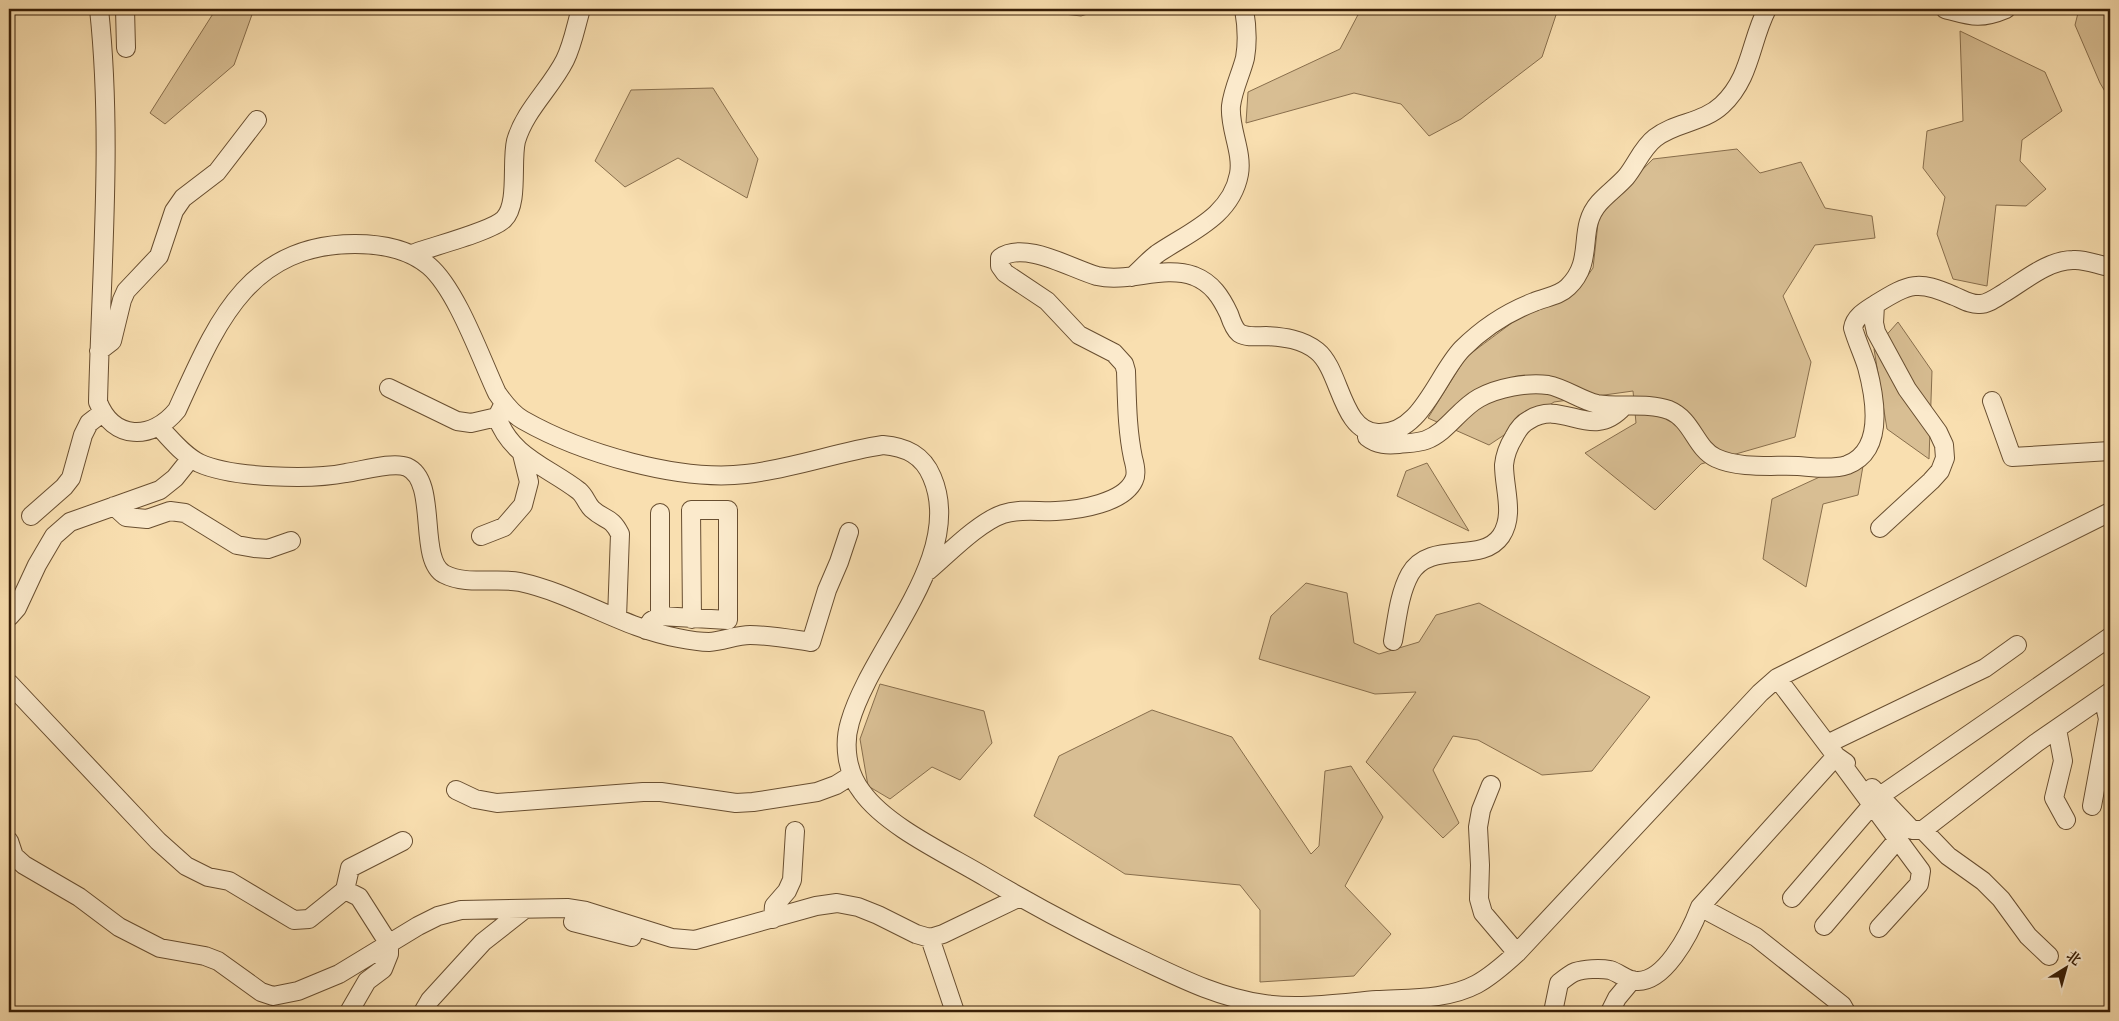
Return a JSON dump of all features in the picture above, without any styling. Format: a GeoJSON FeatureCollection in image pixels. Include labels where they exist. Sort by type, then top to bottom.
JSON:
{"type":"FeatureCollection","features":[{"type":"Feature","properties":{"kind":"street"},"geometry":{"type":"LineString","coordinates":[[99,9],[104,55],[106,113],[98,402],[102,413],[112,423],[136,433],[148,432],[170,420],[177,410],[220,320],[243,292],[270,268],[303,252],[339,244],[374,245],[412,254],[430,267],[456,303],[497,393],[502,432],[522,454],[579,491],[591,508],[614,522],[620,534],[618,618]]}},
{"type":"Feature","properties":{"kind":"street"},"geometry":{"type":"LineString","coordinates":[[125,9],[126,48]]}},
{"type":"Feature","properties":{"kind":"street"},"geometry":{"type":"LineString","coordinates":[[412,254],[486,229],[504,219],[512,201],[514,154],[520,131],[531,109],[565,60],[581,9]]}},
{"type":"Feature","properties":{"kind":"street"},"geometry":{"type":"LineString","coordinates":[[1131,278],[1156,255],[1210,221],[1234,191],[1240,172],[1231,107],[1244,59],[1248,33],[1244,9]]}},
{"type":"Feature","properties":{"kind":"street"},"geometry":{"type":"LineString","coordinates":[[1362,428],[1375,433],[1386,433],[1407,425],[1415,417],[1450,363],[1479,334],[1514,310],[1566,289],[1582,269],[1590,216],[1598,204],[1627,176],[1653,139],[1670,128],[1708,115],[1723,105],[1741,81],[1749,63],[1759,28],[1768,9]]}},
{"type":"Feature","properties":{"kind":"street"},"geometry":{"type":"LineString","coordinates":[[1945,9],[1970,16],[1989,16],[2006,9]]}},
{"type":"Feature","properties":{"kind":"street"},"geometry":{"type":"LineString","coordinates":[[99,351],[112,341],[115,335],[122,300],[126,291],[159,256],[174,212],[183,198],[217,172],[257,120]]}},
{"type":"Feature","properties":{"kind":"street"},"geometry":{"type":"LineString","coordinates":[[927,571],[983,525],[998,517],[1014,512],[1084,508],[1110,501],[1129,489],[1135,479],[1136,468],[1127,431],[1126,372],[1124,364],[1114,353],[1079,335],[1047,301],[1005,273],[1000,266],[1000,258],[1008,252],[1017,252],[1060,261],[1099,276],[1131,278],[1150,274],[1186,274],[1197,277],[1208,283],[1217,292],[1224,302],[1233,325],[1239,333],[1249,336],[1295,340],[1311,346],[1323,356],[1332,369],[1341,395],[1353,418],[1372,441],[1381,444],[1423,441],[1436,436],[1476,400],[1487,394],[1539,384],[1553,386],[1587,401],[1668,410],[1681,417],[1691,428],[1699,442],[1714,457],[1736,464],[1828,467],[1846,465],[1861,457],[1871,441],[1875,424],[1870,381],[1853,328],[1854,322],[1859,316],[1875,305],[1911,286],[1932,286],[1970,303],[1979,304],[1994,299],[2048,267],[2060,262],[2078,260],[2110,267]]}},
{"type":"Feature","properties":{"kind":"street"},"geometry":{"type":"LineString","coordinates":[[1875,305],[1874,323],[1876,332],[1907,389],[1938,432],[1944,445],[1945,458],[1940,470],[1931,481],[1880,528]]}},
{"type":"Feature","properties":{"kind":"street"},"geometry":{"type":"LineString","coordinates":[[389,388],[457,421],[471,423],[500,410],[571,442],[666,471],[692,475],[745,475],[883,445],[897,446],[910,451],[921,459],[929,470],[937,495],[938,530],[934,551],[927,571],[876,663],[854,708],[849,724],[848,758],[852,775],[860,790],[871,804],[896,824],[1081,931],[1212,992],[1268,1008],[1430,997],[1454,993],[1477,984],[1499,970],[1518,953],[1760,693],[1777,678],[2110,512]]}},
{"type":"Feature","properties":{"kind":"street"},"geometry":{"type":"LineString","coordinates":[[1992,401],[2012,456],[2110,451]]}},
{"type":"Feature","properties":{"kind":"street"},"geometry":{"type":"LineString","coordinates":[[1393,641],[1403,592],[1411,573],[1425,559],[1443,553],[1484,549],[1500,537],[1509,518],[1504,464],[1508,448],[1517,432],[1528,420],[1546,413],[1564,414],[1594,422],[1616,416],[1624,406]]}},
{"type":"Feature","properties":{"kind":"street"},"geometry":{"type":"LineString","coordinates":[[31,516],[64,487],[70,478],[82,435],[89,423],[102,413]]}},
{"type":"Feature","properties":{"kind":"street"},"geometry":{"type":"LineString","coordinates":[[159,427],[191,458],[213,468],[254,475],[328,477],[381,467],[405,466],[416,472],[422,483],[433,559],[442,573],[458,579],[517,581],[547,588],[646,630],[678,638],[708,642],[748,635],[811,642],[827,590],[849,532]]}},
{"type":"Feature","properties":{"kind":"street"},"geometry":{"type":"LineString","coordinates":[[482,536],[504,527],[523,505],[529,482],[522,454]]}},
{"type":"Feature","properties":{"kind":"street"},"geometry":{"type":"LineString","coordinates":[[9,617],[17,608],[37,565],[54,536],[70,522],[160,490],[175,478],[191,458]]}},
{"type":"Feature","properties":{"kind":"street"},"geometry":{"type":"LineString","coordinates":[[114,506],[126,517],[147,519],[170,511],[185,513],[236,545],[268,549],[291,541]]}},
{"type":"Feature","properties":{"kind":"street"},"geometry":{"type":"LineString","coordinates":[[646,630],[651,621],[660,616],[692,619],[728,620],[728,510],[691,510],[692,619]]}},
{"type":"Feature","properties":{"kind":"street"},"geometry":{"type":"LineString","coordinates":[[660,513],[660,616]]}},
{"type":"Feature","properties":{"kind":"street"},"geometry":{"type":"LineString","coordinates":[[1792,898],[1876,800],[2110,637]]}},
{"type":"Feature","properties":{"kind":"street"},"geometry":{"type":"LineString","coordinates":[[1553,1012],[1559,983],[1574,972],[1610,970],[1632,980],[1646,980],[1659,974],[1685,940],[1694,924],[1700,907],[1832,750],[1985,668],[2017,645]]}},
{"type":"Feature","properties":{"kind":"street"},"geometry":{"type":"LineString","coordinates":[[1777,678],[1832,750],[1854,768],[1876,800],[1898,840],[1921,871],[1919,884],[1879,928]]}},
{"type":"Feature","properties":{"kind":"street"},"geometry":{"type":"LineString","coordinates":[[9,682],[158,841],[186,866],[208,878],[229,881],[294,920],[309,918],[345,890],[350,868],[403,841]]}},
{"type":"Feature","properties":{"kind":"street"},"geometry":{"type":"LineString","coordinates":[[1876,800],[1912,830],[1923,830],[2057,728],[2107,694]]}},
{"type":"Feature","properties":{"kind":"street"},"geometry":{"type":"LineString","coordinates":[[2092,806],[2108,719],[2107,694]]}},
{"type":"Feature","properties":{"kind":"street"},"geometry":{"type":"LineString","coordinates":[[2057,728],[2062,761],[2054,798],[2066,820]]}},
{"type":"Feature","properties":{"kind":"street"},"geometry":{"type":"LineString","coordinates":[[456,790],[475,799],[497,803],[660,792],[736,803],[817,792],[836,785],[852,775]]}},
{"type":"Feature","properties":{"kind":"street"},"geometry":{"type":"LineString","coordinates":[[1490,786],[1480,810],[1478,827],[1480,866],[1478,899],[1483,913],[1518,953]]}},
{"type":"Feature","properties":{"kind":"street"},"geometry":{"type":"LineString","coordinates":[[1923,830],[1948,856],[1983,882],[2001,899],[2028,936],[2049,956]]}},
{"type":"Feature","properties":{"kind":"street"},"geometry":{"type":"LineString","coordinates":[[773,919],[774,906],[787,891],[792,880],[795,831]]}},
{"type":"Feature","properties":{"kind":"street"},"geometry":{"type":"LineString","coordinates":[[9,840],[14,856],[24,865],[79,897],[118,927],[160,948],[205,956],[218,961],[262,992],[273,996],[298,992],[339,974],[438,916],[461,910],[567,908],[586,911],[672,938],[695,940],[816,906],[837,904],[858,907],[916,934],[930,938],[943,934],[1020,897]]}},
{"type":"Feature","properties":{"kind":"street"},"geometry":{"type":"LineString","coordinates":[[1824,926],[1898,840]]}},
{"type":"Feature","properties":{"kind":"street"},"geometry":{"type":"LineString","coordinates":[[345,890],[359,897],[389,944],[389,954],[383,969],[367,981],[348,1012]]}},
{"type":"Feature","properties":{"kind":"street"},"geometry":{"type":"LineString","coordinates":[[1700,907],[1756,936],[1842,1005],[1846,1012]]}},
{"type":"Feature","properties":{"kind":"street"},"geometry":{"type":"LineString","coordinates":[[423,1012],[430,1000],[483,942],[525,909]]}},
{"type":"Feature","properties":{"kind":"street"},"geometry":{"type":"LineString","coordinates":[[574,922],[679,949],[696,949],[706,938]]}},
{"type":"Feature","properties":{"kind":"street"},"geometry":{"type":"LineString","coordinates":[[930,938],[955,1012]]}},
{"type":"Feature","properties":{"kind":"street"},"geometry":{"type":"LineString","coordinates":[[1610,1012],[1617,998],[1632,980]]}},
{"type":"Feature","properties":{"kind":"shaded area"},"geometry":{"type":"Polygon","coordinates":[[[216,9],[254,9],[234,65],[165,124],[150,113],[216,9]]]}},
{"type":"Feature","properties":{"kind":"shaded area"},"geometry":{"type":"Polygon","coordinates":[[[1021,9],[1104,9],[1081,16],[1021,9]]]}},
{"type":"Feature","properties":{"kind":"shaded area"},"geometry":{"type":"Polygon","coordinates":[[[1361,9],[1558,9],[1542,57],[1461,119],[1429,136],[1401,104],[1354,93],[1246,123],[1248,92],[1340,49],[1361,9]]]}},
{"type":"Feature","properties":{"kind":"shaded area"},"geometry":{"type":"Polygon","coordinates":[[[2079,9],[2110,9],[2110,100],[2100,83],[2075,25],[2079,9]]]}},
{"type":"Feature","properties":{"kind":"shaded area"},"geometry":{"type":"Polygon","coordinates":[[[1960,31],[2045,72],[2062,111],[2022,140],[2020,161],[2046,189],[2026,206],[1996,205],[1987,286],[1953,279],[1937,234],[1945,197],[1923,168],[1927,131],[1963,121],[1960,31]]]}},
{"type":"Feature","properties":{"kind":"shaded area"},"geometry":{"type":"Polygon","coordinates":[[[713,88],[758,159],[747,198],[678,158],[625,187],[595,161],[631,90],[713,88]]]}},
{"type":"Feature","properties":{"kind":"shaded area"},"geometry":{"type":"Polygon","coordinates":[[[1737,149],[1760,173],[1801,162],[1825,208],[1872,216],[1875,238],[1815,245],[1783,296],[1811,362],[1795,437],[1701,464],[1655,510],[1585,453],[1636,423],[1633,391],[1554,402],[1489,445],[1428,418],[1466,357],[1517,319],[1576,292],[1593,268],[1599,214],[1653,159],[1737,149]]]}},
{"type":"Feature","properties":{"kind":"shaded area"},"geometry":{"type":"Polygon","coordinates":[[[1898,322],[1932,371],[1929,459],[1887,429],[1874,349],[1898,322]]]}},
{"type":"Feature","properties":{"kind":"shaded area"},"geometry":{"type":"Polygon","coordinates":[[[1427,463],[1469,531],[1397,496],[1406,471],[1427,463]]]}},
{"type":"Feature","properties":{"kind":"shaded area"},"geometry":{"type":"Polygon","coordinates":[[[1863,466],[1858,495],[1823,504],[1806,587],[1763,559],[1772,499],[1826,474],[1863,466]]]}},
{"type":"Feature","properties":{"kind":"shaded area"},"geometry":{"type":"Polygon","coordinates":[[[1306,583],[1347,593],[1354,643],[1379,654],[1419,642],[1436,615],[1479,603],[1650,697],[1592,771],[1542,775],[1478,740],[1453,736],[1433,770],[1459,823],[1443,838],[1366,762],[1416,692],[1375,694],[1259,659],[1271,616],[1306,583]]]}},
{"type":"Feature","properties":{"kind":"shaded area"},"geometry":{"type":"Polygon","coordinates":[[[880,684],[984,711],[992,743],[960,780],[932,767],[890,799],[868,786],[860,739],[880,684]]]}},
{"type":"Feature","properties":{"kind":"shaded area"},"geometry":{"type":"Polygon","coordinates":[[[1152,710],[1232,737],[1311,854],[1319,846],[1325,771],[1351,766],[1383,817],[1345,886],[1391,934],[1354,976],[1260,982],[1260,910],[1240,885],[1125,874],[1034,816],[1059,756],[1152,710]]]}}]}
